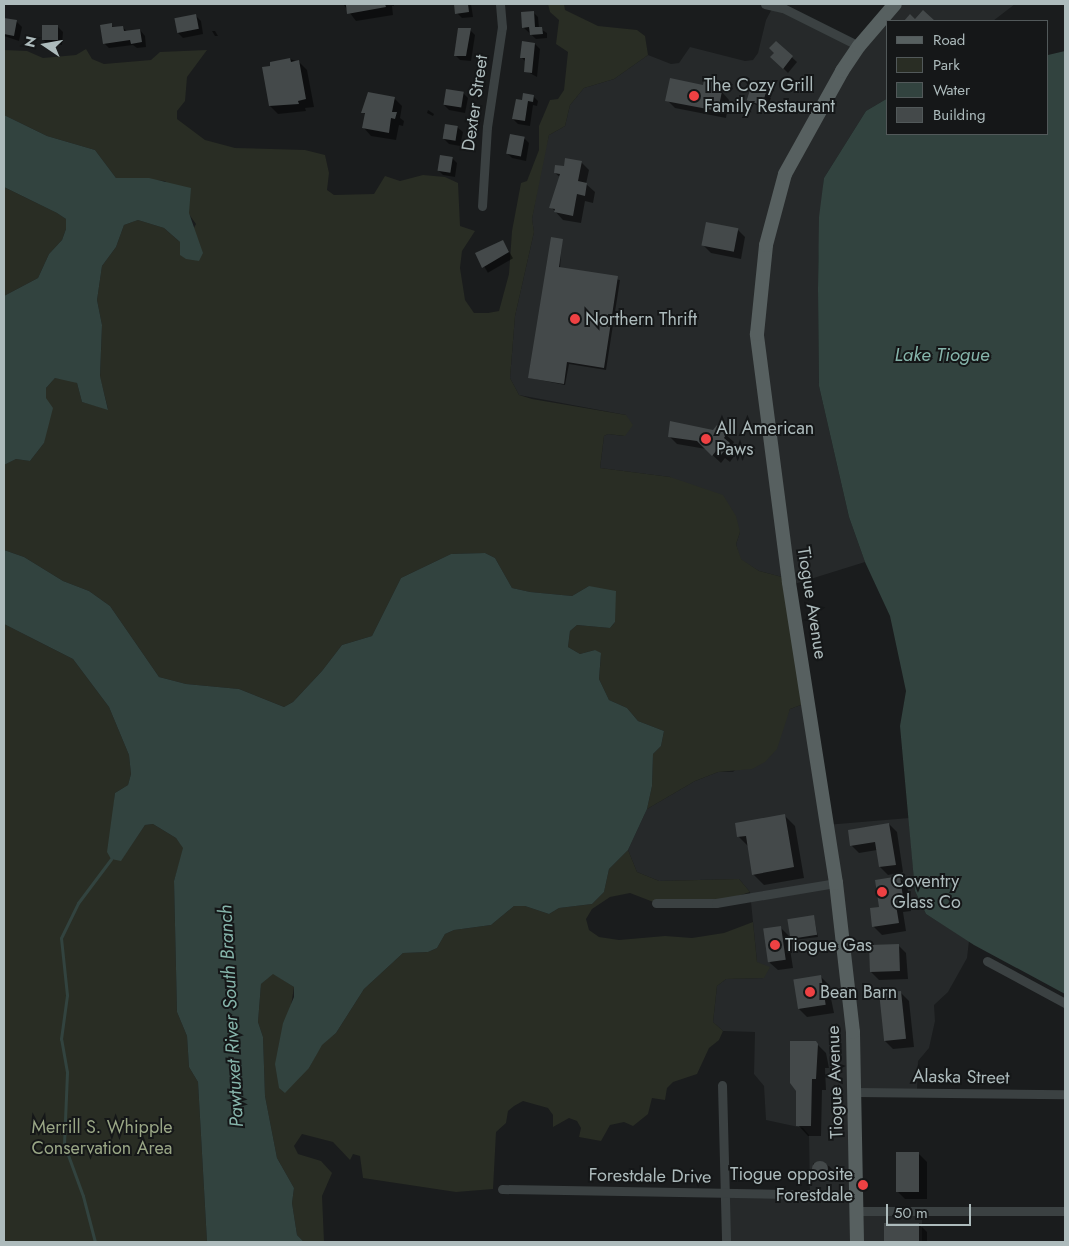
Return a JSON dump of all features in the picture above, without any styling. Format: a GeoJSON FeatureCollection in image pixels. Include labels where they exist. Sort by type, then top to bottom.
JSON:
{"type":"FeatureCollection","features":[{"type":"Feature","properties":{"kind":"main road","name":"Tiogue Avenue"},"geometry":{"type":"LineString","coordinates":[[857,1242],[857,1092],[836,883],[789,582],[757,334],[766,245],[785,174],[801,140],[859,46],[895,4]]}},
{"type":"Feature","properties":{"kind":"street","name":"Dexter Street"},"geometry":{"type":"LineString","coordinates":[[482,206],[485,146],[502,26],[500,4]]}},
{"type":"Feature","properties":{"kind":"street"},"geometry":{"type":"LineString","coordinates":[[765,4],[783,8],[859,46]]}},
{"type":"Feature","properties":{"kind":"street"},"geometry":{"type":"LineString","coordinates":[[656,903],[716,903],[836,883]]}},
{"type":"Feature","properties":{"kind":"street"},"geometry":{"type":"LineString","coordinates":[[987,961],[1065,1004]]}},
{"type":"Feature","properties":{"kind":"street"},"geometry":{"type":"LineString","coordinates":[[722,1085],[726,1242]]}},
{"type":"Feature","properties":{"kind":"street","name":"Alaska Street"},"geometry":{"type":"LineString","coordinates":[[857,1092],[1065,1094]]}},
{"type":"Feature","properties":{"kind":"street","name":"Forestdale Drive"},"geometry":{"type":"LineString","coordinates":[[502,1188],[856,1196]]}},
{"type":"Feature","properties":{"kind":"street"},"geometry":{"type":"LineString","coordinates":[[857,1211],[1065,1211]]}},
{"type":"Feature","properties":{"kind":"shaded area"},"geometry":{"type":"Polygon","coordinates":[[[895,4],[1015,4],[994,20],[886,20],[886,99],[866,111],[824,178],[818,262],[819,386],[849,517],[865,562],[788,586],[786,578],[759,571],[740,559],[736,544],[740,532],[670,477],[600,468],[604,436],[608,434],[624,436],[626,415],[519,395],[510,378],[515,316],[534,232],[532,219],[549,135],[565,126],[570,105],[584,88],[614,79],[648,55],[671,64],[679,63],[690,47],[745,61],[753,60],[758,53],[766,20],[773,7],[858,46],[895,4]]]}},
{"type":"Feature","properties":{"kind":"shaded area"},"geometry":{"type":"Polygon","coordinates":[[[806,703],[826,825],[909,818],[915,891],[926,914],[969,941],[967,958],[948,992],[934,1005],[935,1021],[929,1048],[918,1061],[917,1092],[856,1093],[856,1211],[922,1213],[922,1242],[725,1242],[726,1196],[810,1194],[809,1135],[803,1128],[766,1120],[764,1086],[754,1074],[755,1032],[723,1031],[713,1022],[717,986],[726,979],[764,978],[757,962],[750,892],[739,879],[659,881],[637,872],[628,850],[647,809],[695,781],[718,772],[733,772],[783,725],[790,709],[806,703]]]}},
{"type":"Feature","properties":{"kind":"green space"},"geometry":{"type":"Polygon","coordinates":[[[548,4],[564,4],[565,10],[598,26],[637,30],[645,36],[648,55],[614,79],[584,88],[570,105],[565,126],[549,135],[532,219],[534,232],[515,316],[510,378],[519,395],[532,399],[626,415],[633,425],[625,436],[608,434],[604,436],[600,468],[670,477],[723,495],[736,516],[740,532],[736,544],[741,559],[759,571],[786,578],[806,703],[790,709],[777,749],[765,762],[752,769],[718,772],[695,781],[647,809],[652,786],[653,754],[661,746],[664,731],[638,721],[627,708],[609,700],[599,679],[601,655],[595,650],[580,654],[568,647],[570,631],[577,625],[610,628],[615,622],[589,586],[572,596],[530,592],[512,588],[495,558],[485,553],[451,554],[401,578],[372,636],[342,645],[322,671],[293,702],[284,707],[239,689],[186,684],[159,677],[110,606],[89,591],[63,581],[24,557],[4,550],[4,465],[16,459],[30,461],[44,443],[46,388],[55,378],[68,379],[77,383],[82,402],[108,409],[100,377],[102,325],[97,300],[102,266],[116,247],[124,225],[138,220],[164,228],[180,242],[180,255],[196,224],[165,181],[116,178],[95,150],[47,136],[4,115],[4,50],[27,51],[43,58],[76,55],[86,49],[92,59],[104,64],[151,60],[160,52],[207,50],[187,77],[185,101],[177,111],[177,119],[205,140],[235,148],[305,150],[325,155],[329,173],[327,190],[334,195],[374,194],[385,176],[400,181],[423,175],[445,177],[458,183],[460,226],[475,231],[462,251],[460,268],[465,300],[474,313],[488,313],[499,311],[509,274],[512,231],[521,183],[527,181],[539,150],[539,126],[550,100],[558,99],[564,90],[568,52],[556,44],[559,20],[550,12],[548,4]]]}},
{"type":"Feature","properties":{"kind":"green space"},"geometry":{"type":"Polygon","coordinates":[[[4,187],[66,219],[66,229],[62,240],[49,254],[38,278],[4,296],[4,187]]]}},
{"type":"Feature","properties":{"kind":"green space","name":"Merrill S. Whipple Conservation Area"},"geometry":{"type":"Polygon","coordinates":[[[4,624],[73,659],[109,707],[129,755],[131,774],[128,785],[115,793],[113,813],[121,860],[145,825],[153,824],[176,838],[184,848],[174,881],[177,1012],[187,1036],[189,1067],[198,1082],[207,1242],[4,1242],[4,624]]]}},
{"type":"Feature","properties":{"kind":"green space"},"geometry":{"type":"Polygon","coordinates":[[[628,850],[637,872],[659,881],[739,879],[750,892],[713,904],[656,903],[630,893],[610,897],[592,909],[586,919],[589,930],[599,937],[619,940],[665,936],[692,938],[724,933],[753,922],[757,962],[770,967],[764,978],[726,979],[717,986],[713,1022],[723,1031],[719,1040],[709,1048],[697,1074],[673,1082],[667,1088],[665,1100],[652,1098],[648,1114],[633,1126],[624,1122],[610,1125],[601,1141],[579,1137],[581,1128],[577,1121],[569,1118],[553,1127],[553,1115],[548,1108],[523,1101],[514,1106],[508,1111],[506,1123],[496,1132],[493,1189],[456,1192],[363,1178],[360,1156],[353,1154],[350,1160],[333,1142],[302,1134],[294,1146],[298,1154],[321,1161],[332,1173],[322,1196],[324,1242],[304,1242],[297,1235],[292,1203],[294,1188],[277,1158],[265,1096],[263,1037],[258,1022],[261,984],[273,973],[294,987],[290,1012],[283,1023],[309,1068],[321,1045],[336,1033],[364,989],[403,953],[428,952],[437,948],[445,934],[454,930],[491,925],[514,906],[525,906],[549,914],[559,908],[592,904],[604,892],[609,869],[628,850]]]}},
{"type":"Feature","properties":{"kind":"water","name":"Lake Tiogue"},"geometry":{"type":"Polygon","coordinates":[[[1065,51],[1065,994],[974,945],[926,914],[915,891],[900,726],[906,691],[890,616],[865,562],[849,517],[819,386],[819,217],[824,178],[866,111],[886,99],[886,135],[1049,135],[1049,55],[1065,51]]]}},
{"type":"Feature","properties":{"kind":"water"},"geometry":{"type":"Polygon","coordinates":[[[4,115],[47,136],[95,150],[116,178],[149,178],[191,188],[189,213],[203,253],[199,261],[186,259],[180,255],[180,242],[164,228],[138,220],[124,225],[116,247],[102,266],[97,300],[102,325],[100,376],[108,410],[82,402],[77,383],[55,378],[46,388],[46,398],[53,408],[44,443],[30,461],[16,459],[4,465],[4,296],[38,278],[49,254],[62,240],[66,229],[66,219],[4,187],[4,115]]]}},
{"type":"Feature","properties":{"kind":"water","name":"Pawtuxet River South Branch"},"geometry":{"type":"Polygon","coordinates":[[[4,550],[24,557],[63,581],[89,591],[110,606],[159,677],[186,684],[239,689],[284,707],[293,702],[322,671],[342,645],[372,636],[401,578],[451,554],[485,553],[495,558],[512,588],[530,592],[572,596],[589,586],[616,591],[615,622],[610,628],[577,625],[570,631],[568,647],[580,654],[595,650],[601,653],[599,679],[609,700],[627,708],[638,721],[664,731],[661,746],[653,754],[652,786],[647,809],[628,850],[609,869],[604,892],[592,904],[559,908],[549,914],[525,906],[514,906],[491,925],[454,930],[445,934],[437,948],[428,952],[403,953],[364,989],[336,1033],[322,1045],[309,1068],[285,1093],[279,1088],[275,1064],[283,1023],[294,997],[294,987],[273,974],[261,984],[258,1022],[263,1037],[265,1096],[277,1158],[294,1188],[292,1203],[297,1235],[304,1242],[207,1242],[198,1082],[189,1067],[187,1036],[177,1012],[174,881],[183,848],[176,838],[153,824],[145,825],[121,861],[111,859],[107,852],[115,793],[128,785],[131,774],[129,755],[109,707],[73,659],[4,624],[4,550]]]}},
{"type":"Feature","properties":{"kind":"building"},"geometry":{"type":"Polygon","coordinates":[[[342,4],[385,4],[386,7],[347,14],[346,5],[342,4]]]}},
{"type":"Feature","properties":{"kind":"building"},"geometry":{"type":"Polygon","coordinates":[[[454,4],[468,4],[469,12],[455,14],[454,4]]]}},
{"type":"Feature","properties":{"kind":"building"},"geometry":{"type":"Polygon","coordinates":[[[923,10],[934,20],[905,20],[910,14],[915,19],[923,10]]]}},
{"type":"Feature","properties":{"kind":"building"},"geometry":{"type":"Polygon","coordinates":[[[534,11],[535,27],[542,27],[543,34],[530,35],[529,27],[522,28],[521,12],[534,11]]]}},
{"type":"Feature","properties":{"kind":"building"},"geometry":{"type":"Polygon","coordinates":[[[196,14],[199,29],[177,33],[174,18],[196,14]]]}},
{"type":"Feature","properties":{"kind":"building"},"geometry":{"type":"Polygon","coordinates":[[[4,18],[17,20],[14,36],[4,34],[4,18]]]}},
{"type":"Feature","properties":{"kind":"building"},"geometry":{"type":"Polygon","coordinates":[[[112,23],[112,27],[123,26],[124,31],[140,29],[142,42],[131,44],[130,40],[103,44],[100,25],[112,23]]]}},
{"type":"Feature","properties":{"kind":"building"},"geometry":{"type":"Polygon","coordinates":[[[42,25],[58,25],[58,40],[42,40],[42,25]]]}},
{"type":"Feature","properties":{"kind":"building"},"geometry":{"type":"Polygon","coordinates":[[[458,28],[471,28],[466,56],[454,56],[458,28]]]}},
{"type":"Feature","properties":{"kind":"building"},"geometry":{"type":"Polygon","coordinates":[[[522,41],[535,43],[532,73],[524,72],[525,58],[520,58],[522,41]]]}},
{"type":"Feature","properties":{"kind":"building"},"geometry":{"type":"Polygon","coordinates":[[[776,41],[793,56],[783,69],[770,57],[774,53],[769,48],[776,41]]]}},
{"type":"Feature","properties":{"kind":"building"},"geometry":{"type":"Polygon","coordinates":[[[290,58],[291,62],[299,60],[306,99],[298,101],[299,104],[269,106],[262,67],[270,66],[270,62],[290,58]]]}},
{"type":"Feature","properties":{"kind":"building","name":"The Cozy Grill Family Restaurant"},"geometry":{"type":"Polygon","coordinates":[[[670,78],[703,85],[704,80],[715,82],[714,89],[722,91],[718,111],[665,101],[670,78]]]}},
{"type":"Feature","properties":{"kind":"building"},"geometry":{"type":"Polygon","coordinates":[[[751,87],[766,92],[762,105],[747,100],[751,87]]]}},
{"type":"Feature","properties":{"kind":"building"},"geometry":{"type":"Polygon","coordinates":[[[446,89],[464,92],[461,108],[443,105],[446,89]]]}},
{"type":"Feature","properties":{"kind":"building"},"geometry":{"type":"Polygon","coordinates":[[[368,92],[395,97],[392,112],[397,112],[395,119],[391,118],[389,133],[362,128],[365,113],[361,113],[368,92]]]}},
{"type":"Feature","properties":{"kind":"building"},"geometry":{"type":"Polygon","coordinates":[[[523,93],[534,95],[533,102],[528,101],[525,121],[512,119],[516,99],[522,100],[523,93]]]}},
{"type":"Feature","properties":{"kind":"building"},"geometry":{"type":"Polygon","coordinates":[[[445,124],[458,126],[455,141],[443,139],[445,124]]]}},
{"type":"Feature","properties":{"kind":"building"},"geometry":{"type":"Polygon","coordinates":[[[510,134],[525,137],[521,156],[506,154],[510,134]]]}},
{"type":"Feature","properties":{"kind":"building"},"geometry":{"type":"Polygon","coordinates":[[[440,155],[453,157],[450,173],[437,171],[440,155]]]}},
{"type":"Feature","properties":{"kind":"building"},"geometry":{"type":"Polygon","coordinates":[[[565,158],[582,161],[578,181],[587,183],[585,196],[577,194],[573,216],[554,212],[555,209],[549,208],[560,174],[554,173],[555,165],[564,166],[565,158]]]}},
{"type":"Feature","properties":{"kind":"building"},"geometry":{"type":"Polygon","coordinates":[[[706,222],[738,228],[734,252],[701,246],[706,222]]]}},
{"type":"Feature","properties":{"kind":"building","name":"Northern Thrift"},"geometry":{"type":"Polygon","coordinates":[[[551,237],[563,239],[559,267],[618,276],[604,368],[567,362],[564,384],[528,378],[551,237]]]}},
{"type":"Feature","properties":{"kind":"building"},"geometry":{"type":"Polygon","coordinates":[[[503,240],[509,252],[482,268],[475,253],[503,240]]]}},
{"type":"Feature","properties":{"kind":"building","name":"All American Paws"},"geometry":{"type":"Polygon","coordinates":[[[670,421],[713,430],[717,425],[727,433],[724,438],[730,443],[721,455],[716,451],[712,456],[697,441],[668,437],[670,421]]]}},
{"type":"Feature","properties":{"kind":"building"},"geometry":{"type":"Polygon","coordinates":[[[785,814],[794,867],[752,875],[746,836],[737,837],[735,823],[785,814]]]}},
{"type":"Feature","properties":{"kind":"building"},"geometry":{"type":"Polygon","coordinates":[[[889,823],[896,865],[879,867],[875,842],[850,846],[848,830],[889,823]]]}},
{"type":"Feature","properties":{"kind":"building"},"geometry":{"type":"Polygon","coordinates":[[[900,876],[904,904],[896,905],[899,923],[872,927],[870,908],[879,907],[875,880],[900,876]]]}},
{"type":"Feature","properties":{"kind":"building"},"geometry":{"type":"Polygon","coordinates":[[[814,915],[817,935],[790,939],[787,919],[814,915]]]}},
{"type":"Feature","properties":{"kind":"building","name":"Tiogue Gas"},"geometry":{"type":"Polygon","coordinates":[[[781,926],[786,960],[768,962],[763,929],[781,926]]]}},
{"type":"Feature","properties":{"kind":"building"},"geometry":{"type":"Polygon","coordinates":[[[899,944],[900,971],[870,972],[869,945],[899,944]]]}},
{"type":"Feature","properties":{"kind":"building","name":"Bean Barn"},"geometry":{"type":"Polygon","coordinates":[[[821,975],[826,1005],[798,1009],[793,979],[821,975]]]}},
{"type":"Feature","properties":{"kind":"building"},"geometry":{"type":"Polygon","coordinates":[[[901,991],[906,1039],[884,1041],[879,993],[901,991]]]}},
{"type":"Feature","properties":{"kind":"building"},"geometry":{"type":"Polygon","coordinates":[[[790,1041],[816,1041],[818,1044],[816,1079],[812,1079],[811,1126],[796,1126],[796,1091],[790,1083],[790,1041]]]}},
{"type":"Feature","properties":{"kind":"building"},"geometry":{"type":"Polygon","coordinates":[[[896,1152],[919,1152],[919,1192],[896,1192],[896,1152]]]}},
{"type":"Feature","properties":{"kind":"building"},"geometry":{"type":"Polygon","coordinates":[[[817,1161],[823,1161],[828,1166],[826,1175],[817,1177],[812,1172],[812,1166],[817,1161]]]}},
{"type":"Feature","properties":{"kind":"building"},"geometry":{"type":"Polygon","coordinates":[[[884,1223],[919,1223],[919,1242],[884,1242],[884,1223]]]}},
{"type":"Feature","properties":{"kind":"waterway"},"geometry":{"type":"LineString","coordinates":[[95,1242],[83,1196],[64,1144],[67,1072],[61,1039],[67,995],[61,938],[78,903],[111,859]]}},
{"type":"Feature","properties":{"kind":"place","name":"The Cozy Grill Family Restaurant"},"geometry":{"type":"Point","coordinates":[694,96]}},
{"type":"Feature","properties":{"kind":"place","name":"Northern Thrift"},"geometry":{"type":"Point","coordinates":[575,319]}},
{"type":"Feature","properties":{"kind":"place","name":"All American Paws"},"geometry":{"type":"Point","coordinates":[706,439]}},
{"type":"Feature","properties":{"kind":"place","name":"Coventry Glass Co"},"geometry":{"type":"Point","coordinates":[882,892]}},
{"type":"Feature","properties":{"kind":"place","name":"Tiogue Gas"},"geometry":{"type":"Point","coordinates":[775,945]}},
{"type":"Feature","properties":{"kind":"place","name":"Bean Barn"},"geometry":{"type":"Point","coordinates":[810,992]}},
{"type":"Feature","properties":{"kind":"place","name":"Tiogue opposite Forestdale"},"geometry":{"type":"Point","coordinates":[863,1185]}}]}
